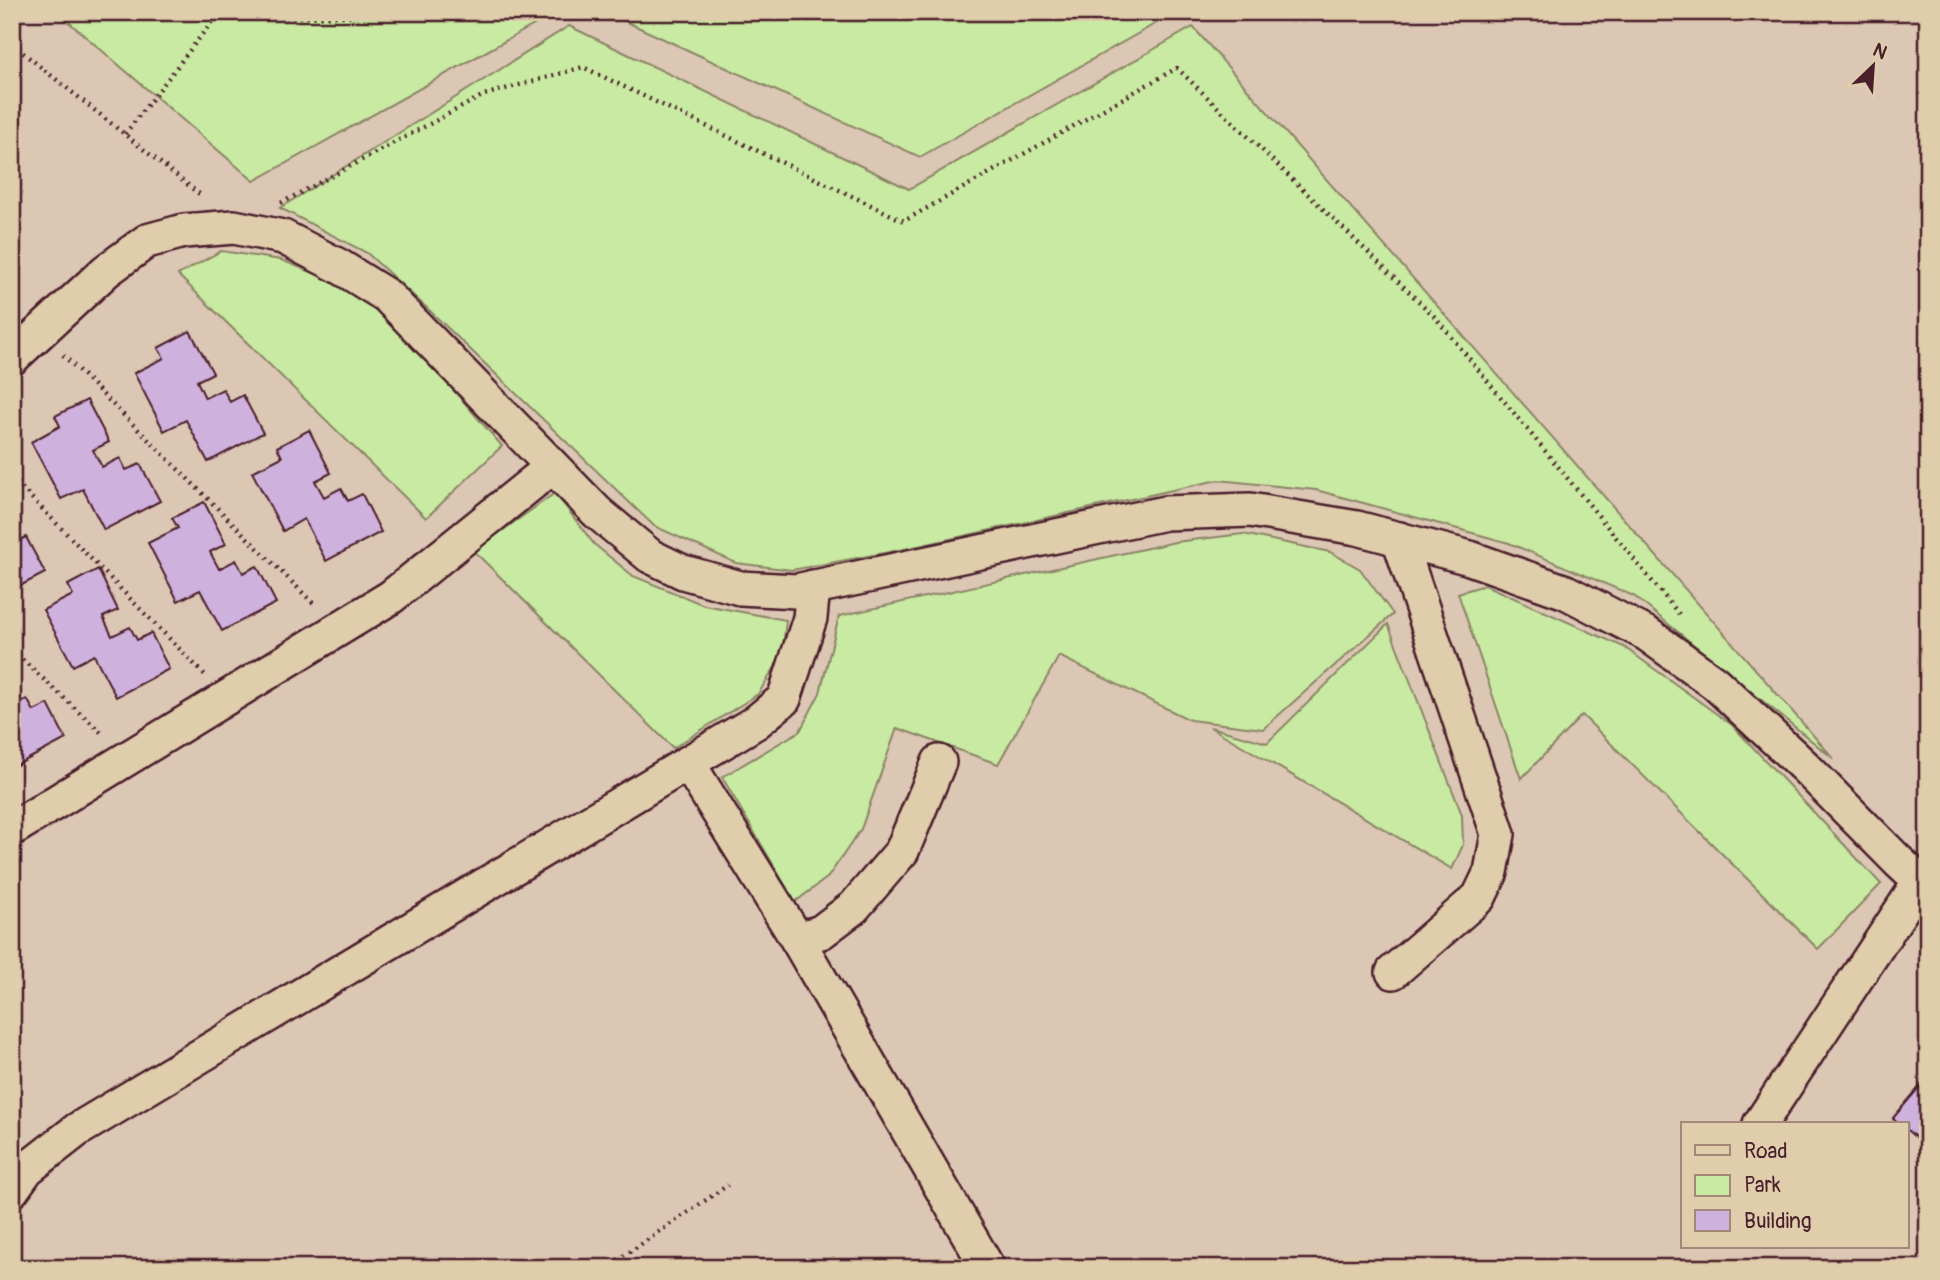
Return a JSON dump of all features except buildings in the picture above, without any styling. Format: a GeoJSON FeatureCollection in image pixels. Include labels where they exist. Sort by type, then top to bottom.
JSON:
{"type":"FeatureCollection","features":[{"type":"Feature","properties":{"kind":"street"},"geometry":{"type":"LineString","coordinates":[[12,358],[106,271],[146,242],[184,231],[234,227],[283,237],[339,266],[387,296],[597,512],[650,556],[683,572],[740,588],[796,591],[1165,513],[1250,510],[1357,528],[1470,558],[1566,592],[1647,634],[1715,683],[1804,766],[1924,885],[1761,1122]]}},
{"type":"Feature","properties":{"kind":"street"},"geometry":{"type":"LineString","coordinates":[[12,829],[391,597],[552,467]]}},
{"type":"Feature","properties":{"kind":"street"},"geometry":{"type":"LineString","coordinates":[[1393,972],[1479,897],[1491,872],[1499,834],[1399,539]]}},
{"type":"Feature","properties":{"kind":"street"},"geometry":{"type":"LineString","coordinates":[[12,1190],[27,1169],[77,1130],[756,722],[783,699],[810,618],[813,587]]}},
{"type":"Feature","properties":{"kind":"street"},"geometry":{"type":"LineString","coordinates":[[797,939],[821,932],[854,907],[902,851],[939,762]]}},
{"type":"Feature","properties":{"kind":"street"},"geometry":{"type":"LineString","coordinates":[[688,763],[797,939],[988,1268]]}},
{"type":"Feature","properties":{"kind":"path"},"geometry":{"type":"LineString","coordinates":[[125,134],[214,19],[431,12]]}},
{"type":"Feature","properties":{"kind":"path"},"geometry":{"type":"LineString","coordinates":[[12,44],[198,192],[234,227],[484,95],[583,67],[904,221],[1177,68],[1435,317],[1681,617]]}},
{"type":"Feature","properties":{"kind":"path"},"geometry":{"type":"LineString","coordinates":[[41,332],[339,629]]}},
{"type":"Feature","properties":{"kind":"path"},"geometry":{"type":"LineString","coordinates":[[12,478],[228,698]]}},
{"type":"Feature","properties":{"kind":"path"},"geometry":{"type":"LineString","coordinates":[[12,650],[127,757]]}},
{"type":"Feature","properties":{"kind":"path"},"geometry":{"type":"LineString","coordinates":[[606,1268],[728,1185]]}},
{"type":"Feature","properties":{"kind":"green space"},"geometry":{"type":"Polygon","coordinates":[[[57,12],[557,12],[254,181],[57,12]]]}},
{"type":"Feature","properties":{"kind":"green space"},"geometry":{"type":"Polygon","coordinates":[[[605,12],[1176,12],[920,157],[605,12]]]}},
{"type":"Feature","properties":{"kind":"green space"},"geometry":{"type":"Polygon","coordinates":[[[569,26],[909,189],[1193,27],[1834,759],[1634,596],[1509,543],[1316,490],[1218,480],[900,550],[792,570],[736,563],[654,526],[367,253],[280,208],[569,26]]]}},
{"type":"Feature","properties":{"kind":"green space"},"geometry":{"type":"Polygon","coordinates":[[[221,251],[281,260],[372,296],[502,446],[426,518],[178,275],[221,251]]]}},
{"type":"Feature","properties":{"kind":"green space"},"geometry":{"type":"Polygon","coordinates":[[[555,493],[594,544],[633,576],[704,605],[786,620],[782,656],[758,694],[673,748],[474,551],[555,493]]]}},
{"type":"Feature","properties":{"kind":"green space"},"geometry":{"type":"Polygon","coordinates":[[[1243,534],[1330,552],[1360,569],[1393,614],[1263,729],[1190,720],[1059,656],[998,764],[897,728],[861,829],[828,877],[795,902],[722,777],[800,731],[820,693],[839,616],[1175,542],[1243,534]]]}},
{"type":"Feature","properties":{"kind":"green space"},"geometry":{"type":"Polygon","coordinates":[[[1485,585],[1624,647],[1732,725],[1881,884],[1818,949],[1582,715],[1521,779],[1458,593],[1485,585]]]}},
{"type":"Feature","properties":{"kind":"green space"},"geometry":{"type":"Polygon","coordinates":[[[1388,624],[1462,815],[1463,845],[1452,869],[1210,727],[1267,743],[1388,624]]]}}]}
